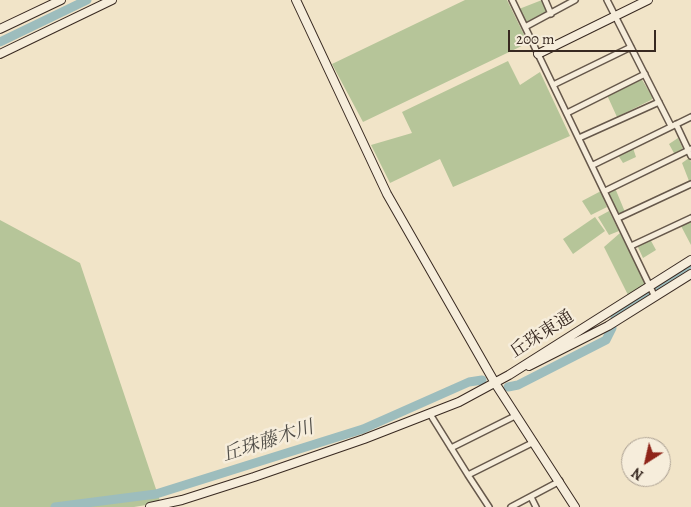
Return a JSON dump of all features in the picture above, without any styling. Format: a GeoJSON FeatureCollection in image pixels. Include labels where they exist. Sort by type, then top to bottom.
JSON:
{"type":"FeatureCollection","features":[{"type":"Feature","properties":{"kind":"street"},"geometry":{"type":"LineString","coordinates":[[0,29],[45,3],[61,0]]}},
{"type":"Feature","properties":{"kind":"street"},"geometry":{"type":"LineString","coordinates":[[0,54],[112,0]]}},
{"type":"Feature","properties":{"kind":"street"},"geometry":{"type":"LineString","coordinates":[[296,0],[387,194],[495,383],[575,507]]}},
{"type":"Feature","properties":{"kind":"street"},"geometry":{"type":"LineString","coordinates":[[512,0],[655,297]]}},
{"type":"Feature","properties":{"kind":"street"},"geometry":{"type":"LineString","coordinates":[[545,0],[551,14]]}},
{"type":"Feature","properties":{"kind":"street"},"geometry":{"type":"LineString","coordinates":[[525,27],[575,0]]}},
{"type":"Feature","properties":{"kind":"street"},"geometry":{"type":"LineString","coordinates":[[605,191],[690,151],[659,102],[607,0]]}},
{"type":"Feature","properties":{"kind":"street"},"geometry":{"type":"LineString","coordinates":[[538,54],[648,0]]}},
{"type":"Feature","properties":{"kind":"street"},"geometry":{"type":"LineString","coordinates":[[553,85],[631,46]]}},
{"type":"Feature","properties":{"kind":"street"},"geometry":{"type":"LineString","coordinates":[[567,113],[645,74]]}},
{"type":"Feature","properties":{"kind":"street"},"geometry":{"type":"LineString","coordinates":[[580,138],[659,102]]}},
{"type":"Feature","properties":{"kind":"street"},"geometry":{"type":"LineString","coordinates":[[593,165],[691,117]]}},
{"type":"Feature","properties":{"kind":"street"},"geometry":{"type":"LineString","coordinates":[[618,218],[691,184]]}},
{"type":"Feature","properties":{"kind":"street"},"geometry":{"type":"LineString","coordinates":[[631,246],[691,218]]}},
{"type":"Feature","properties":{"kind":"street","name":"丘珠東通"},"geometry":{"type":"LineString","coordinates":[[509,374],[691,260]]}},
{"type":"Feature","properties":{"kind":"street","name":"丘珠東通"},"geometry":{"type":"LineString","coordinates":[[509,374],[621,319],[691,274]]}},
{"type":"Feature","properties":{"kind":"street"},"geometry":{"type":"LineString","coordinates":[[150,507],[182,500],[254,477],[430,414],[495,383],[509,374]]}},
{"type":"Feature","properties":{"kind":"street"},"geometry":{"type":"LineString","coordinates":[[430,414],[488,507]]}},
{"type":"Feature","properties":{"kind":"street"},"geometry":{"type":"LineString","coordinates":[[451,448],[515,416]]}},
{"type":"Feature","properties":{"kind":"street"},"geometry":{"type":"LineString","coordinates":[[468,475],[534,442]]}},
{"type":"Feature","properties":{"kind":"street"},"geometry":{"type":"LineString","coordinates":[[511,507],[560,482]]}},
{"type":"Feature","properties":{"kind":"street"},"geometry":{"type":"LineString","coordinates":[[530,497],[536,507]]}},
{"type":"Feature","properties":{"kind":"green space"},"geometry":{"type":"Polygon","coordinates":[[[465,0],[507,0],[528,43],[363,122],[332,64],[465,0]]]}},
{"type":"Feature","properties":{"kind":"green space"},"geometry":{"type":"Polygon","coordinates":[[[542,0],[547,12],[526,24],[519,9],[542,0]]]}},
{"type":"Feature","properties":{"kind":"green space"},"geometry":{"type":"Polygon","coordinates":[[[508,61],[520,85],[540,72],[570,136],[453,187],[440,159],[390,183],[371,145],[412,133],[402,112],[508,61]]]}},
{"type":"Feature","properties":{"kind":"green space"},"geometry":{"type":"Polygon","coordinates":[[[641,78],[653,98],[617,117],[607,95],[641,78]]]}},
{"type":"Feature","properties":{"kind":"green space"},"geometry":{"type":"Polygon","coordinates":[[[678,138],[684,151],[675,155],[669,144],[678,138]]]}},
{"type":"Feature","properties":{"kind":"green space"},"geometry":{"type":"Polygon","coordinates":[[[633,148],[636,157],[623,163],[618,155],[633,148]]]}},
{"type":"Feature","properties":{"kind":"green space"},"geometry":{"type":"Polygon","coordinates":[[[689,158],[691,162],[691,180],[689,181],[682,163],[689,158]]]}},
{"type":"Feature","properties":{"kind":"green space"},"geometry":{"type":"Polygon","coordinates":[[[615,188],[625,212],[619,214],[608,192],[615,188]]]}},
{"type":"Feature","properties":{"kind":"green space"},"geometry":{"type":"Polygon","coordinates":[[[601,191],[607,207],[591,215],[582,201],[601,191]]]}},
{"type":"Feature","properties":{"kind":"green space"},"geometry":{"type":"Polygon","coordinates":[[[609,211],[619,231],[609,235],[598,217],[609,211]]]}},
{"type":"Feature","properties":{"kind":"green space"},"geometry":{"type":"Polygon","coordinates":[[[595,217],[605,231],[573,254],[563,239],[595,217]]]}},
{"type":"Feature","properties":{"kind":"green space"},"geometry":{"type":"Polygon","coordinates":[[[0,220],[80,263],[160,501],[158,503],[134,507],[0,507],[0,220]]]}},
{"type":"Feature","properties":{"kind":"green space"},"geometry":{"type":"Polygon","coordinates":[[[691,222],[691,245],[681,226],[691,222]]]}},
{"type":"Feature","properties":{"kind":"green space"},"geometry":{"type":"Polygon","coordinates":[[[620,233],[646,285],[628,295],[604,247],[620,233]]]}},
{"type":"Feature","properties":{"kind":"green space"},"geometry":{"type":"Polygon","coordinates":[[[650,239],[656,250],[643,258],[637,245],[650,239]]]}},
{"type":"Feature","properties":{"kind":"waterway"},"geometry":{"type":"LineString","coordinates":[[0,42],[87,0]]}},
{"type":"Feature","properties":{"kind":"waterway","name":"丘珠藤木川"},"geometry":{"type":"LineString","coordinates":[[655,290],[691,267]]}},
{"type":"Feature","properties":{"kind":"waterway","name":"丘珠藤木川"},"geometry":{"type":"LineString","coordinates":[[615,318],[618,313],[648,294]]}},
{"type":"Feature","properties":{"kind":"waterway","name":"丘珠藤木川"},"geometry":{"type":"LineString","coordinates":[[508,387],[518,385],[606,340],[612,328]]}},
{"type":"Feature","properties":{"kind":"waterway","name":"丘珠藤木川"},"geometry":{"type":"LineString","coordinates":[[55,507],[156,494],[363,429],[469,382],[482,380]]}}]}
